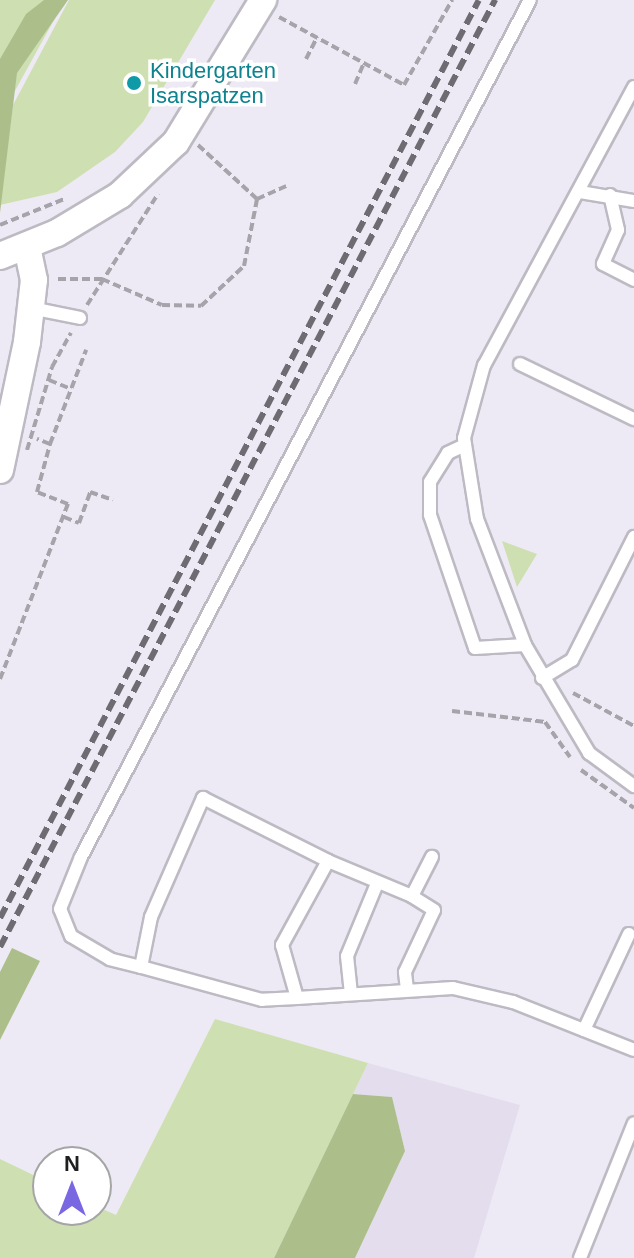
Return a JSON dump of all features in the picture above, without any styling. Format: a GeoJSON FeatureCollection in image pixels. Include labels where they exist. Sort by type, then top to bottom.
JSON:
{"type":"FeatureCollection","features":[{"type":"Feature","properties":{"kind":"street"},"geometry":{"type":"LineString","coordinates":[[0,256],[27,246],[120,195],[176,142],[261,3]]}},
{"type":"Feature","properties":{"kind":"street"},"geometry":{"type":"LineString","coordinates":[[1,468],[31,308],[34,280],[27,246]]}},
{"type":"Feature","properties":{"kind":"lane"},"geometry":{"type":"LineString","coordinates":[[530,0],[65,891],[60,909],[71,936],[141,967],[262,1000],[407,989],[482,993],[634,1050]]}},
{"type":"Feature","properties":{"kind":"lane"},"geometry":{"type":"LineString","coordinates":[[633,91],[484,365],[465,445],[477,519],[525,645],[589,753],[634,786]]}},
{"type":"Feature","properties":{"kind":"lane"},"geometry":{"type":"LineString","coordinates":[[580,192],[634,201]]}},
{"type":"Feature","properties":{"kind":"lane"},"geometry":{"type":"LineString","coordinates":[[610,195],[618,230],[603,264],[634,280]]}},
{"type":"Feature","properties":{"kind":"lane"},"geometry":{"type":"LineString","coordinates":[[31,308],[80,318]]}},
{"type":"Feature","properties":{"kind":"lane"},"geometry":{"type":"LineString","coordinates":[[520,364],[634,419]]}},
{"type":"Feature","properties":{"kind":"lane"},"geometry":{"type":"LineString","coordinates":[[465,445],[434,475],[430,515],[475,648],[525,645]]}},
{"type":"Feature","properties":{"kind":"lane"},"geometry":{"type":"LineString","coordinates":[[542,678],[556,673],[572,660],[634,537]]}},
{"type":"Feature","properties":{"kind":"lane"},"geometry":{"type":"LineString","coordinates":[[141,967],[151,917],[203,798],[376,886],[412,896],[434,910],[405,972],[407,989]]}},
{"type":"Feature","properties":{"kind":"lane"},"geometry":{"type":"LineString","coordinates":[[412,896],[432,857]]}},
{"type":"Feature","properties":{"kind":"lane"},"geometry":{"type":"LineString","coordinates":[[297,998],[282,945],[328,861]]}},
{"type":"Feature","properties":{"kind":"lane"},"geometry":{"type":"LineString","coordinates":[[351,994],[347,956],[376,886]]}},
{"type":"Feature","properties":{"kind":"lane"},"geometry":{"type":"LineString","coordinates":[[584,1030],[629,934]]}},
{"type":"Feature","properties":{"kind":"lane"},"geometry":{"type":"LineString","coordinates":[[580,1258],[634,1123]]}},
{"type":"Feature","properties":{"kind":"path"},"geometry":{"type":"LineString","coordinates":[[261,3],[404,85],[452,0]]}},
{"type":"Feature","properties":{"kind":"path"},"geometry":{"type":"LineString","coordinates":[[306,59],[317,37]]}},
{"type":"Feature","properties":{"kind":"path"},"geometry":{"type":"LineString","coordinates":[[355,84],[364,63]]}},
{"type":"Feature","properties":{"kind":"path"},"geometry":{"type":"LineString","coordinates":[[185,154],[195,142],[257,199]]}},
{"type":"Feature","properties":{"kind":"path"},"geometry":{"type":"LineString","coordinates":[[257,199],[286,186]]}},
{"type":"Feature","properties":{"kind":"path"},"geometry":{"type":"LineString","coordinates":[[0,225],[79,190]]}},
{"type":"Feature","properties":{"kind":"path"},"geometry":{"type":"LineString","coordinates":[[1,468],[36,439],[49,380],[80,318],[160,191]]}},
{"type":"Feature","properties":{"kind":"path"},"geometry":{"type":"LineString","coordinates":[[34,280],[102,279],[162,305],[201,306],[244,266],[257,199]]}},
{"type":"Feature","properties":{"kind":"path"},"geometry":{"type":"LineString","coordinates":[[0,679],[68,504],[37,492],[50,444],[86,350]]}},
{"type":"Feature","properties":{"kind":"path"},"geometry":{"type":"LineString","coordinates":[[49,380],[71,389]]}},
{"type":"Feature","properties":{"kind":"path"},"geometry":{"type":"LineString","coordinates":[[36,439],[50,444]]}},
{"type":"Feature","properties":{"kind":"path"},"geometry":{"type":"LineString","coordinates":[[64,517],[79,523],[90,492],[113,500]]}},
{"type":"Feature","properties":{"kind":"path"},"geometry":{"type":"LineString","coordinates":[[556,673],[565,689],[634,726]]}},
{"type":"Feature","properties":{"kind":"path"},"geometry":{"type":"LineString","coordinates":[[452,711],[545,722],[590,779],[634,808]]}},
{"type":"Feature","properties":{"kind":"shaded area"},"geometry":{"type":"Polygon","coordinates":[[[368,1063],[520,1105],[474,1258],[355,1258],[405,1151],[392,1097],[353,1094],[368,1063]]]}},
{"type":"Feature","properties":{"kind":"green space"},"geometry":{"type":"Polygon","coordinates":[[[0,0],[65,0],[5,109],[0,140],[0,0]]]}},
{"type":"Feature","properties":{"kind":"green space"},"geometry":{"type":"Polygon","coordinates":[[[44,0],[68,0],[17,73],[0,213],[0,59],[26,14],[44,0]]]}},
{"type":"Feature","properties":{"kind":"green space"},"geometry":{"type":"Polygon","coordinates":[[[69,0],[215,0],[143,122],[115,152],[57,192],[0,205],[13,105],[69,0]]]}},
{"type":"Feature","properties":{"kind":"green space"},"geometry":{"type":"Polygon","coordinates":[[[502,541],[537,554],[517,587],[502,541]]]}},
{"type":"Feature","properties":{"kind":"green space"},"geometry":{"type":"Polygon","coordinates":[[[12,948],[40,961],[0,1040],[0,972],[12,948]]]}},
{"type":"Feature","properties":{"kind":"green space"},"geometry":{"type":"Polygon","coordinates":[[[215,1019],[368,1063],[274,1258],[0,1258],[0,1159],[32,1174],[32,1226],[112,1226],[112,1213],[116,1215],[215,1019]]]}},
{"type":"Feature","properties":{"kind":"green space"},"geometry":{"type":"Polygon","coordinates":[[[353,1094],[392,1097],[405,1151],[355,1258],[274,1258],[353,1094]]]}},
{"type":"Feature","properties":{"kind":"railway"},"geometry":{"type":"LineString","coordinates":[[0,918],[479,0]]}},
{"type":"Feature","properties":{"kind":"railway"},"geometry":{"type":"LineString","coordinates":[[0,947],[495,0]]}},
{"type":"Feature","properties":{"kind":"place","name":"Kindergarten Isarspatzen"},"geometry":{"type":"Point","coordinates":[134,83]}}]}
